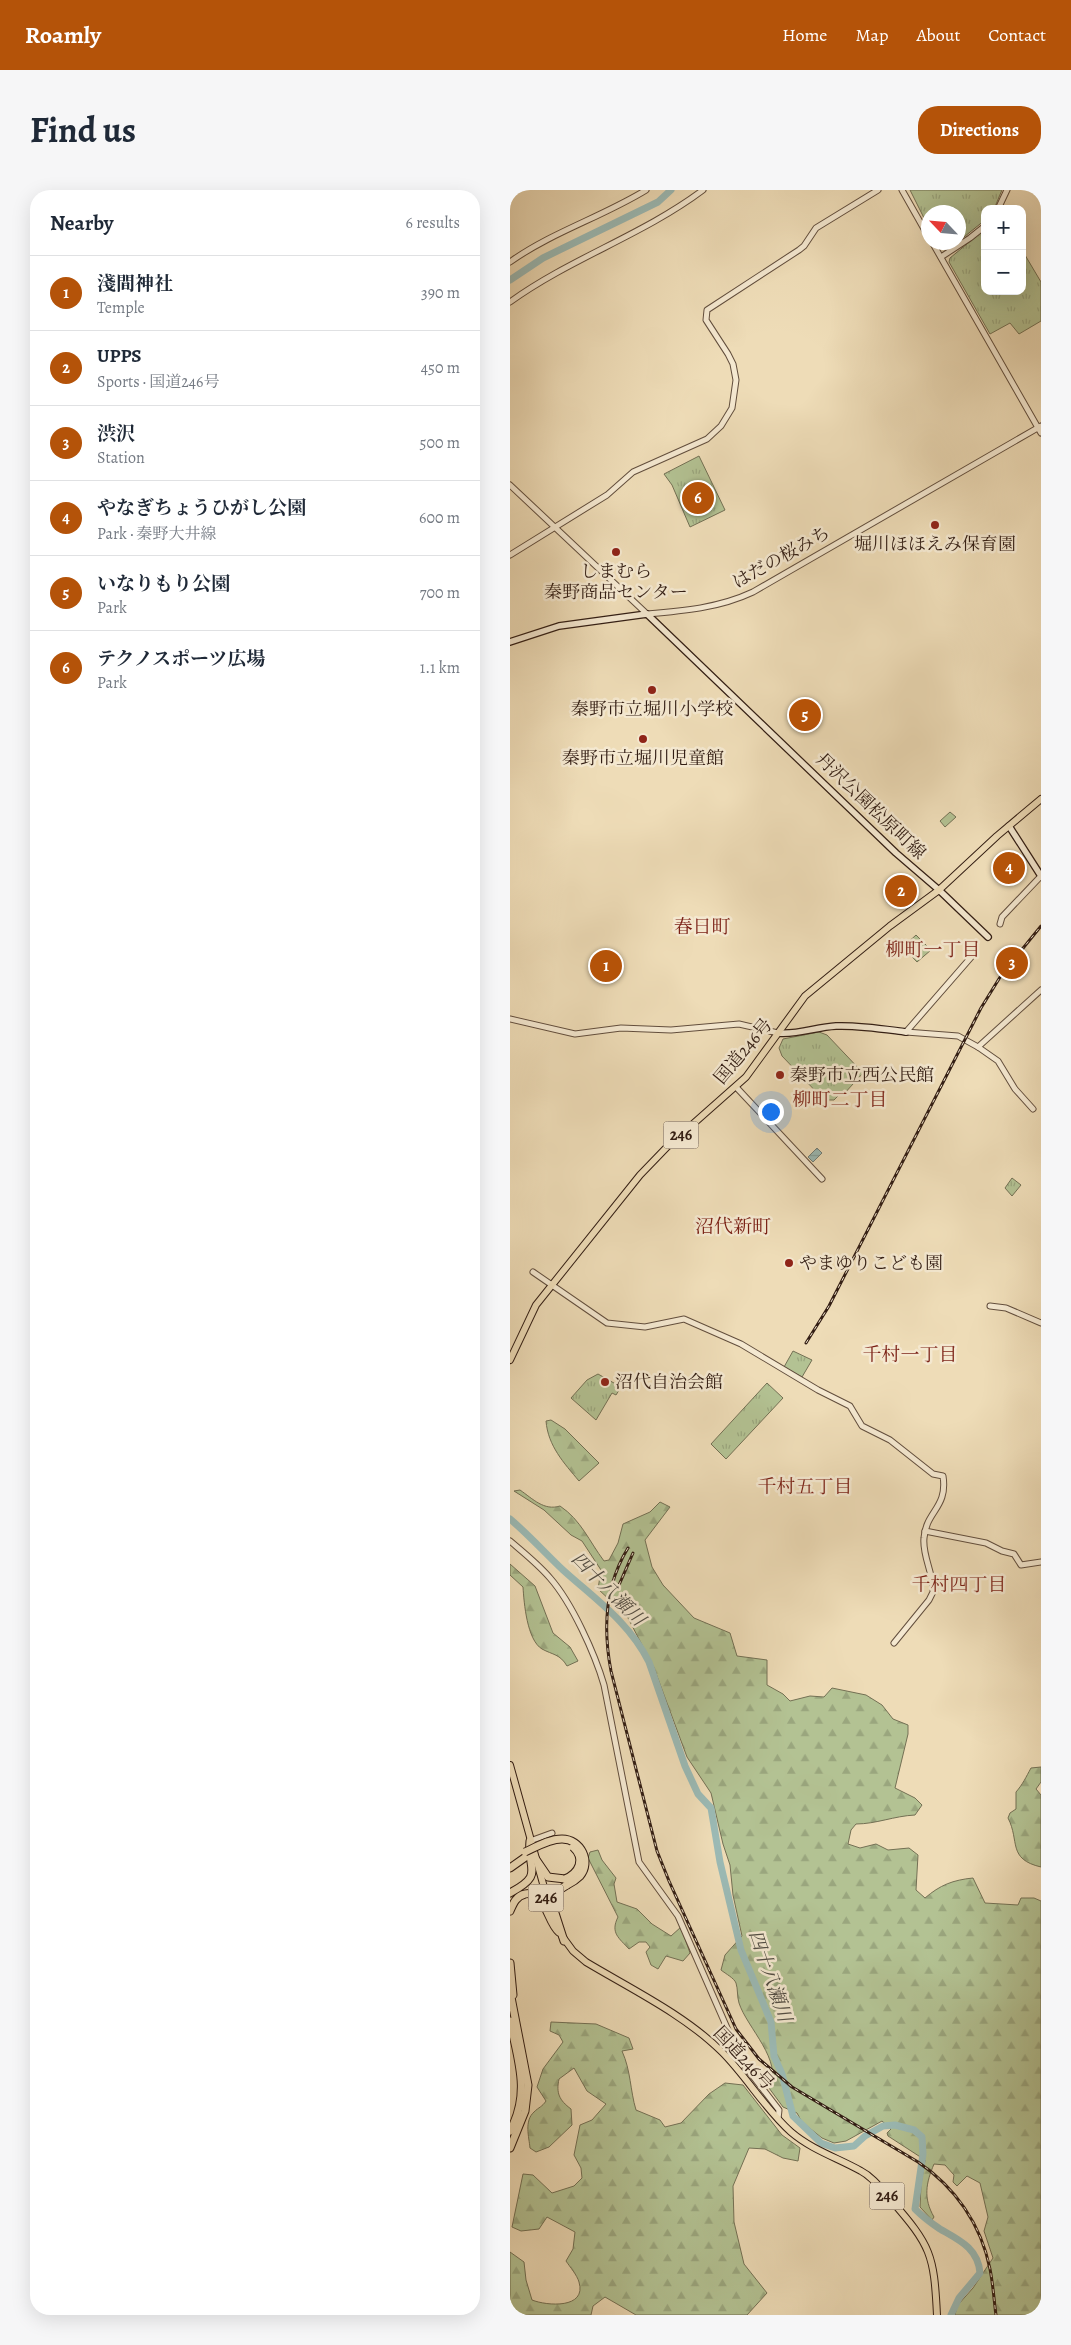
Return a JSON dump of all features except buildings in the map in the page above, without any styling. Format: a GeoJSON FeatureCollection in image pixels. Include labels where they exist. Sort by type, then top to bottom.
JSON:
{"type":"FeatureCollection","features":[{"type":"Feature","properties":{"kind":"highway","name":"国道246号"},"geometry":{"type":"LineString","coordinates":[[510,1360],[532,1312],[552,1285],[653,1161],[736,1087],[756,1065],[801,1002],[822,981],[890,926],[939,890],[1041,799]]}},
{"type":"Feature","properties":{"kind":"highway","name":"国道246号"},"geometry":{"type":"LineString","coordinates":[[510,1767],[550,1912],[564,1941],[586,1962],[711,2041],[734,2064],[778,2119],[806,2143],[863,2172],[872,2179],[917,2231],[927,2248],[934,2269],[937,2315]]}},
{"type":"Feature","properties":{"kind":"highway"},"geometry":{"type":"LineString","coordinates":[[510,1893],[527,1884],[532,1876],[533,1866],[530,1841]]}},
{"type":"Feature","properties":{"kind":"highway"},"geometry":{"type":"LineString","coordinates":[[510,1862],[526,1854],[552,1846],[570,1845],[577,1852],[580,1866],[576,1873],[556,1892],[553,1901],[555,1916],[564,1941]]}},
{"type":"Feature","properties":{"kind":"highway"},"geometry":{"type":"LineString","coordinates":[[510,1868],[526,1854]]}},
{"type":"Feature","properties":{"kind":"highway"},"geometry":{"type":"LineString","coordinates":[[535,1858],[548,1876],[566,1882]]}},
{"type":"Feature","properties":{"kind":"highway"},"geometry":{"type":"LineString","coordinates":[[510,1911],[519,1896],[524,1894],[534,1895],[543,1903],[554,1928],[559,1932]]}},
{"type":"Feature","properties":{"kind":"highway"},"geometry":{"type":"LineString","coordinates":[[510,1963],[512,2019],[527,2079],[525,2111],[510,2148]]}},
{"type":"Feature","properties":{"kind":"highway"},"geometry":{"type":"LineString","coordinates":[[510,1992],[522,2094],[519,2112],[510,2131]]}},
{"type":"Feature","properties":{"kind":"main road","name":"はだの桜みち"},"geometry":{"type":"LineString","coordinates":[[510,642],[540,630],[559,626],[647,614]]}},
{"type":"Feature","properties":{"kind":"main road","name":"丹沢公園松原町線"},"geometry":{"type":"LineString","coordinates":[[647,614],[896,854],[939,890],[988,937]]}},
{"type":"Feature","properties":{"kind":"main road"},"geometry":{"type":"LineString","coordinates":[[1009,826],[1041,876]]}},
{"type":"Feature","properties":{"kind":"main road"},"geometry":{"type":"LineString","coordinates":[[778,1033],[788,1034],[845,1026],[906,1032]]}},
{"type":"Feature","properties":{"kind":"street"},"geometry":{"type":"LineString","coordinates":[[510,262],[540,244],[619,206],[646,190]]}},
{"type":"Feature","properties":{"kind":"street"},"geometry":{"type":"LineString","coordinates":[[510,302],[562,269],[647,227],[703,190]]}},
{"type":"Feature","properties":{"kind":"street"},"geometry":{"type":"LineString","coordinates":[[510,555],[608,496],[633,472],[707,439],[721,426],[732,408],[736,380],[728,354],[706,320],[707,310],[799,250],[804,246],[816,228],[878,190]]}},
{"type":"Feature","properties":{"kind":"street"},"geometry":{"type":"LineString","coordinates":[[902,190],[921,224]]}},
{"type":"Feature","properties":{"kind":"street"},"geometry":{"type":"LineString","coordinates":[[1000,205],[1007,190]]}},
{"type":"Feature","properties":{"kind":"street"},"geometry":{"type":"LineString","coordinates":[[941,257],[981,229]]}},
{"type":"Feature","properties":{"kind":"street"},"geometry":{"type":"LineString","coordinates":[[937,250],[1040,429]]}},
{"type":"Feature","properties":{"kind":"street","name":"はだの桜みち"},"geometry":{"type":"LineString","coordinates":[[647,614],[716,605],[735,600],[753,592],[1040,429]]}},
{"type":"Feature","properties":{"kind":"street"},"geometry":{"type":"LineString","coordinates":[[510,485],[647,614]]}},
{"type":"Feature","properties":{"kind":"street"},"geometry":{"type":"LineString","coordinates":[[1000,924],[1002,916],[1041,876]]}},
{"type":"Feature","properties":{"kind":"street"},"geometry":{"type":"LineString","coordinates":[[906,1032],[972,955]]}},
{"type":"Feature","properties":{"kind":"street"},"geometry":{"type":"LineString","coordinates":[[978,1046],[1040,990]]}},
{"type":"Feature","properties":{"kind":"street"},"geometry":{"type":"LineString","coordinates":[[510,1019],[575,1034],[621,1028],[671,1030],[739,1024],[778,1033]]}},
{"type":"Feature","properties":{"kind":"street"},"geometry":{"type":"LineString","coordinates":[[906,1032],[958,1036],[978,1046],[998,1061],[1015,1089],[1033,1109]]}},
{"type":"Feature","properties":{"kind":"street"},"geometry":{"type":"LineString","coordinates":[[736,1087],[822,1179]]}},
{"type":"Feature","properties":{"kind":"street"},"geometry":{"type":"LineString","coordinates":[[533,1272],[607,1323],[645,1327],[683,1319],[692,1321],[741,1344],[818,1390],[850,1406],[862,1426],[890,1440],[933,1474],[943,1476],[945,1489],[943,1497],[925,1531],[924,1545],[933,1592],[929,1600],[894,1643]]}},
{"type":"Feature","properties":{"kind":"street"},"geometry":{"type":"LineString","coordinates":[[990,1306],[1006,1308],[1041,1323]]}},
{"type":"Feature","properties":{"kind":"street"},"geometry":{"type":"LineString","coordinates":[[925,1531],[986,1543],[1002,1551],[1014,1554],[1021,1565],[1041,1562]]}},
{"type":"Feature","properties":{"kind":"street"},"geometry":{"type":"LineString","coordinates":[[510,1541],[538,1566],[562,1592],[598,1665],[604,1686],[639,1862],[678,1916],[742,2062],[779,2110],[778,2119]]}},
{"type":"Feature","properties":{"kind":"street"},"geometry":{"type":"LineString","coordinates":[[530,1841],[552,1834]]}},
{"type":"Feature","properties":{"kind":"green space"},"geometry":{"type":"Polygon","coordinates":[[[910,190],[1002,190],[996,205],[981,205],[981,223],[966,235],[966,205],[921,205],[921,212],[910,190]]]}},
{"type":"Feature","properties":{"kind":"green space"},"geometry":{"type":"Polygon","coordinates":[[[981,232],[981,295],[1026,295],[1026,257],[1041,282],[1041,321],[1019,334],[1010,323],[990,334],[949,262],[950,258],[960,250],[966,250],[966,245],[981,232]]]}},
{"type":"Feature","properties":{"kind":"green space"},"geometry":{"type":"Polygon","coordinates":[[[699,456],[725,510],[690,527],[672,485],[664,474],[699,456]]]}},
{"type":"Feature","properties":{"kind":"green space"},"geometry":{"type":"Polygon","coordinates":[[[810,707],[815,713],[801,726],[795,717],[810,707]]]}},
{"type":"Feature","properties":{"kind":"green space"},"geometry":{"type":"Polygon","coordinates":[[[950,812],[956,817],[945,827],[940,821],[950,812]]]}},
{"type":"Feature","properties":{"kind":"green space"},"geometry":{"type":"Polygon","coordinates":[[[1010,863],[1017,874],[1008,883],[999,873],[1010,863]]]}},
{"type":"Feature","properties":{"kind":"green space"},"geometry":{"type":"Polygon","coordinates":[[[916,935],[931,950],[917,962],[903,947],[916,935]]]}},
{"type":"Feature","properties":{"kind":"green space"},"geometry":{"type":"Polygon","coordinates":[[[819,1032],[827,1035],[863,1073],[843,1095],[841,1093],[834,1100],[824,1100],[782,1056],[779,1048],[783,1039],[819,1032]]]}},
{"type":"Feature","properties":{"kind":"green space"},"geometry":{"type":"Polygon","coordinates":[[[1012,1178],[1021,1185],[1012,1196],[1005,1188],[1012,1178]]]}},
{"type":"Feature","properties":{"kind":"green space"},"geometry":{"type":"Polygon","coordinates":[[[793,1351],[812,1360],[802,1377],[784,1367],[793,1351]]]}},
{"type":"Feature","properties":{"kind":"green space"},"geometry":{"type":"Polygon","coordinates":[[[598,1374],[621,1387],[616,1395],[612,1393],[596,1420],[571,1398],[587,1380],[598,1374]]]}},
{"type":"Feature","properties":{"kind":"green space"},"geometry":{"type":"Polygon","coordinates":[[[767,1383],[783,1398],[726,1459],[711,1444],[767,1383]]]}},
{"type":"Feature","properties":{"kind":"green space"},"geometry":{"type":"Polygon","coordinates":[[[551,1420],[565,1429],[599,1463],[579,1481],[562,1461],[553,1446],[546,1421],[551,1420]]]}},
{"type":"Feature","properties":{"kind":"green space"},"geometry":{"type":"Polygon","coordinates":[[[520,1490],[544,1506],[560,1506],[579,1524],[604,1561],[609,1560],[618,1543],[623,1524],[650,1512],[660,1502],[670,1507],[645,1540],[652,1567],[663,1585],[694,1618],[730,1633],[737,1656],[767,1660],[767,1685],[783,1694],[790,1701],[810,1696],[824,1697],[832,1688],[866,1695],[882,1705],[893,1719],[908,1725],[908,1734],[895,1788],[915,1798],[922,1805],[915,1815],[856,1824],[851,1830],[848,1844],[860,1848],[876,1844],[888,1850],[909,1848],[918,1855],[916,1890],[925,1898],[947,1884],[973,1878],[985,1903],[1018,1905],[1021,1898],[1034,1898],[1041,1901],[1041,2315],[955,2315],[957,2306],[973,2288],[993,2258],[984,2231],[988,2217],[980,2183],[967,2176],[957,2186],[953,2182],[954,2175],[945,2165],[934,2164],[927,2191],[928,2203],[934,2217],[932,2220],[920,2207],[925,2160],[888,2136],[887,2133],[891,2129],[882,2121],[846,2141],[834,2143],[822,2138],[802,2122],[797,2113],[783,2107],[769,2088],[772,2078],[772,2067],[768,2056],[743,2013],[738,2001],[735,1981],[721,1970],[725,1955],[742,1936],[733,1895],[730,1865],[711,1793],[687,1757],[654,1668],[627,1616],[598,1589],[601,1570],[582,1541],[571,1535],[544,1510],[514,1491],[520,1490]]]}},
{"type":"Feature","properties":{"kind":"green space"},"geometry":{"type":"Polygon","coordinates":[[[510,1564],[535,1586],[553,1633],[570,1647],[578,1661],[567,1666],[559,1657],[542,1649],[537,1644],[527,1621],[523,1587],[510,1575],[510,1564]]]}},
{"type":"Feature","properties":{"kind":"green space"},"geometry":{"type":"Polygon","coordinates":[[[1041,1767],[1041,1782],[1036,1789],[1041,1795],[1041,1867],[1030,1864],[1019,1854],[1008,1818],[1010,1813],[1016,1809],[1016,1792],[1031,1768],[1041,1767]]]}},
{"type":"Feature","properties":{"kind":"green space"},"geometry":{"type":"Polygon","coordinates":[[[598,1850],[602,1860],[616,1878],[614,1884],[617,1902],[637,1909],[652,1924],[671,1936],[681,1927],[690,1953],[683,1961],[666,1956],[658,1969],[651,1965],[646,1952],[650,1947],[646,1942],[639,1942],[629,1949],[619,1938],[615,1931],[618,1917],[588,1858],[590,1852],[598,1850]]]}},
{"type":"Feature","properties":{"kind":"green space"},"geometry":{"type":"Polygon","coordinates":[[[551,2022],[596,2024],[629,2038],[633,2049],[622,2051],[636,2110],[660,2120],[665,2127],[681,2123],[709,2094],[725,2083],[743,2085],[782,2135],[800,2148],[798,2161],[783,2158],[765,2149],[749,2148],[733,2186],[734,2222],[744,2264],[767,2293],[747,2315],[636,2315],[605,2297],[593,2306],[591,2315],[510,2315],[510,2252],[524,2262],[526,2280],[532,2300],[547,2304],[564,2303],[572,2301],[580,2291],[578,2279],[566,2261],[573,2249],[575,2232],[547,2217],[539,2229],[521,2231],[512,2227],[523,2174],[533,2175],[552,2193],[574,2186],[582,2178],[581,2168],[574,2155],[580,2125],[592,2120],[606,2104],[587,2091],[574,2068],[559,2079],[558,2088],[559,2096],[571,2109],[572,2125],[549,2147],[536,2152],[530,2148],[529,2120],[534,2112],[546,2101],[537,2087],[543,2069],[563,2042],[559,2035],[550,2031],[551,2022]]]}},
{"type":"Feature","properties":{"kind":"water"},"geometry":{"type":"Polygon","coordinates":[[[605,700],[618,704],[616,711],[603,707],[605,700]]]}},
{"type":"Feature","properties":{"kind":"water"},"geometry":{"type":"Polygon","coordinates":[[[817,1148],[822,1153],[813,1162],[808,1157],[817,1148]]]}},
{"type":"Feature","properties":{"kind":"waterway"},"geometry":{"type":"LineString","coordinates":[[510,280],[543,258],[658,202],[671,190]]}},
{"type":"Feature","properties":{"kind":"waterway","name":"四十八瀬川"},"geometry":{"type":"LineString","coordinates":[[510,1519],[621,1623],[632,1635],[649,1662],[685,1766],[698,1794],[711,1808],[720,1862],[741,1950],[771,2022],[774,2056],[782,2074],[793,2116],[821,2143],[835,2148],[854,2146],[865,2136],[883,2126],[895,2125],[914,2130],[922,2137],[923,2154],[915,2209],[933,2224],[966,2246],[976,2257],[980,2273],[959,2298],[951,2315]]}},
{"type":"Feature","properties":{"kind":"railway"},"geometry":{"type":"LineString","coordinates":[[806,1343],[829,1306],[981,1008],[1002,974],[1041,926]]}},
{"type":"Feature","properties":{"kind":"railway"},"geometry":{"type":"LineString","coordinates":[[628,1548],[620,1562],[610,1592],[607,1639],[611,1671],[657,1851],[736,2029],[759,2059],[792,2087],[918,2162],[944,2183],[955,2195],[973,2222],[986,2253],[996,2315]]}},
{"type":"Feature","properties":{"kind":"railway"},"geometry":{"type":"LineString","coordinates":[[619,1585],[633,1553]]}},
{"type":"Feature","properties":{"kind":"place","name":"テクノスポーツ広場"},"geometry":{"type":"Point","coordinates":[698,498]}},
{"type":"Feature","properties":{"kind":"place","name":"堀川ほほえみ保育園"},"geometry":{"type":"Point","coordinates":[935,525]}},
{"type":"Feature","properties":{"kind":"place","name":"しまむら 秦野商品センター"},"geometry":{"type":"Point","coordinates":[616,552]}},
{"type":"Feature","properties":{"kind":"place","name":"秦野市立堀川小学校"},"geometry":{"type":"Point","coordinates":[652,690]}},
{"type":"Feature","properties":{"kind":"place","name":"いなりもり公園"},"geometry":{"type":"Point","coordinates":[805,715]}},
{"type":"Feature","properties":{"kind":"place","name":"秦野市立堀川児童館"},"geometry":{"type":"Point","coordinates":[643,739]}},
{"type":"Feature","properties":{"kind":"place","name":"やなぎちょうひがし公園"},"geometry":{"type":"Point","coordinates":[1009,868]}},
{"type":"Feature","properties":{"kind":"place","name":"UPPS"},"geometry":{"type":"Point","coordinates":[901,891]}},
{"type":"Feature","properties":{"kind":"place","name":"渋沢"},"geometry":{"type":"Point","coordinates":[1012,963]}},
{"type":"Feature","properties":{"kind":"place","name":"淺間神社"},"geometry":{"type":"Point","coordinates":[606,966]}},
{"type":"Feature","properties":{"kind":"place","name":"秦野市立西公民館"},"geometry":{"type":"Point","coordinates":[780,1075]}},
{"type":"Feature","properties":{"kind":"place","name":"やまゆりこども園"},"geometry":{"type":"Point","coordinates":[789,1263]}},
{"type":"Feature","properties":{"kind":"place","name":"沼代自治会館"},"geometry":{"type":"Point","coordinates":[605,1382]}},
{"type":"Feature","properties":{"kind":"district","name":"春日町"},"geometry":{"type":"Point","coordinates":[702,927]}},
{"type":"Feature","properties":{"kind":"district","name":"柳町一丁目"},"geometry":{"type":"Point","coordinates":[933,950]}},
{"type":"Feature","properties":{"kind":"district","name":"柳町二丁目"},"geometry":{"type":"Point","coordinates":[840,1100]}},
{"type":"Feature","properties":{"kind":"district","name":"沼代新町"},"geometry":{"type":"Point","coordinates":[733,1227]}},
{"type":"Feature","properties":{"kind":"district","name":"千村一丁目"},"geometry":{"type":"Point","coordinates":[910,1355]}},
{"type":"Feature","properties":{"kind":"district","name":"千村五丁目"},"geometry":{"type":"Point","coordinates":[805,1487]}},
{"type":"Feature","properties":{"kind":"district","name":"千村四丁目"},"geometry":{"type":"Point","coordinates":[959,1585]}}]}
